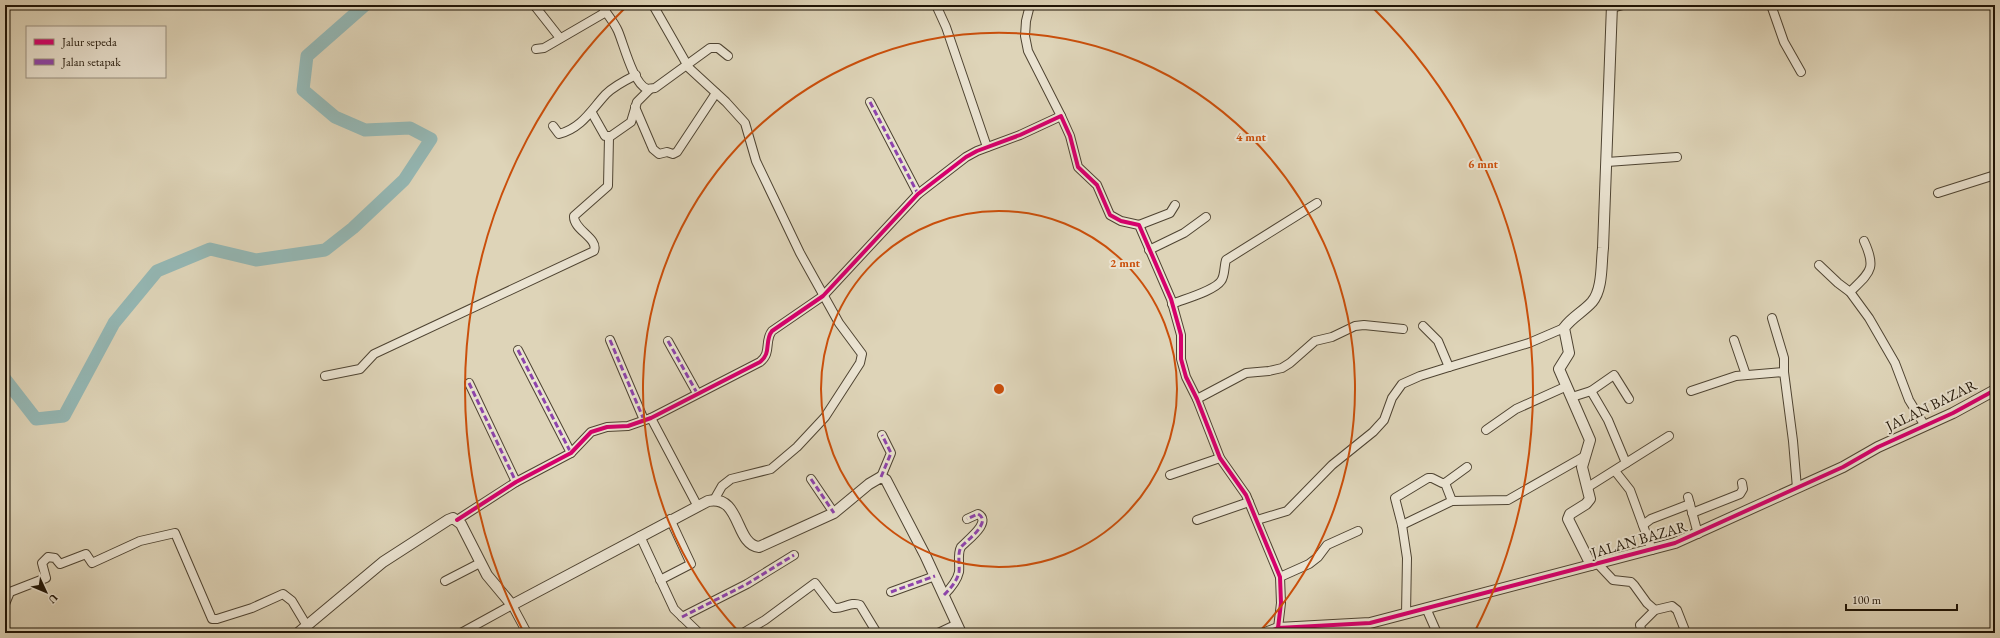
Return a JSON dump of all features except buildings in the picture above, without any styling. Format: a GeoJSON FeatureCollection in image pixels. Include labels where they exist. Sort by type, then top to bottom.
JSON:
{"type":"FeatureCollection","features":[{"type":"Feature","properties":{"kind":"street"},"geometry":{"type":"LineString","coordinates":[[534,5],[560,38]]}},
{"type":"Feature","properties":{"kind":"street"},"geometry":{"type":"LineString","coordinates":[[653,5],[687,65],[745,123],[756,161],[823,296],[839,323],[861,351],[860,363],[825,417],[778,464],[771,469],[731,479],[722,486],[714,500]]}},
{"type":"Feature","properties":{"kind":"street"},"geometry":{"type":"LineString","coordinates":[[936,5],[946,27],[987,147]]}},
{"type":"Feature","properties":{"kind":"street"},"geometry":{"type":"LineString","coordinates":[[1028,5],[1029,9],[1026,21],[1025,36],[1028,51],[1070,136],[1078,167],[1097,185],[1110,215],[1121,221],[1138,225],[1170,213],[1175,205]]}},
{"type":"Feature","properties":{"kind":"street"},"geometry":{"type":"LineString","coordinates":[[1257,520],[1287,511],[1332,465],[1373,432],[1384,420],[1392,398],[1402,384],[1420,376],[1529,343],[1564,328],[1569,321],[1593,301],[1598,292],[1603,248],[1612,6],[1623,5]]}},
{"type":"Feature","properties":{"kind":"street"},"geometry":{"type":"LineString","coordinates":[[1771,5],[1784,42],[1801,72]]}},
{"type":"Feature","properties":{"kind":"street"},"geometry":{"type":"LineString","coordinates":[[536,49],[544,48],[604,9],[618,31],[640,84],[650,89]]}},
{"type":"Feature","properties":{"kind":"street"},"geometry":{"type":"LineString","coordinates":[[609,137],[631,122],[634,116],[635,107],[650,89],[714,47],[728,56]]}},
{"type":"Feature","properties":{"kind":"street"},"geometry":{"type":"LineString","coordinates":[[553,126],[558,133],[561,134],[577,127],[592,113],[608,93],[636,75]]}},
{"type":"Feature","properties":{"kind":"street"},"geometry":{"type":"LineString","coordinates":[[635,107],[653,149],[659,154],[667,152],[674,154],[677,152],[716,93]]}},
{"type":"Feature","properties":{"kind":"street"},"geometry":{"type":"LineString","coordinates":[[870,102],[918,194]]}},
{"type":"Feature","properties":{"kind":"street"},"geometry":{"type":"LineString","coordinates":[[592,113],[603,134],[609,137]]}},
{"type":"Feature","properties":{"kind":"street"},"geometry":{"type":"LineString","coordinates":[[298,633],[383,562],[448,520],[457,520],[516,482],[571,453],[591,432],[598,429],[628,426],[648,419],[764,359],[768,351],[768,336],[772,331],[823,296],[918,194],[966,157],[1061,116]]}},
{"type":"Feature","properties":{"kind":"street"},"geometry":{"type":"LineString","coordinates":[[325,376],[360,369],[374,354],[594,251],[594,244],[576,223],[574,216],[608,186],[609,137]]}},
{"type":"Feature","properties":{"kind":"street"},"geometry":{"type":"LineString","coordinates":[[1606,162],[1677,157]]}},
{"type":"Feature","properties":{"kind":"street"},"geometry":{"type":"LineString","coordinates":[[1938,193],[1995,175]]}},
{"type":"Feature","properties":{"kind":"street"},"geometry":{"type":"LineString","coordinates":[[1172,304],[1211,288],[1220,282],[1224,276],[1226,260],[1317,203]]}},
{"type":"Feature","properties":{"kind":"street"},"geometry":{"type":"LineString","coordinates":[[1149,250],[1184,233],[1206,218]]}},
{"type":"Feature","properties":{"kind":"street"},"geometry":{"type":"LineString","coordinates":[[1138,225],[1172,304],[1181,335],[1182,368],[1197,400],[1220,458],[1230,473],[1240,484],[1250,502],[1280,577],[1281,603],[1278,628]]}},
{"type":"Feature","properties":{"kind":"street"},"geometry":{"type":"LineString","coordinates":[[1850,292],[1869,274],[1871,269],[1870,254],[1864,241]]}},
{"type":"Feature","properties":{"kind":"street"},"geometry":{"type":"LineString","coordinates":[[1819,265],[1850,292],[1869,318],[1895,363],[1909,400],[1925,426]]}},
{"type":"Feature","properties":{"kind":"street"},"geometry":{"type":"LineString","coordinates":[[1772,318],[1784,358],[1784,372],[1793,441],[1797,488]]}},
{"type":"Feature","properties":{"kind":"street"},"geometry":{"type":"LineString","coordinates":[[1197,400],[1246,373],[1269,372],[1282,368],[1290,364],[1315,341],[1332,337],[1355,326],[1364,325],[1403,329]]}},
{"type":"Feature","properties":{"kind":"street"},"geometry":{"type":"LineString","coordinates":[[1424,326],[1438,341],[1449,367]]}},
{"type":"Feature","properties":{"kind":"street"},"geometry":{"type":"LineString","coordinates":[[1564,328],[1569,353],[1560,369],[1590,440],[1582,467],[1590,494],[1589,502],[1570,514],[1568,519],[1594,564],[1613,580],[1631,582],[1647,603],[1655,610]]}},
{"type":"Feature","properties":{"kind":"street"},"geometry":{"type":"LineString","coordinates":[[610,340],[648,419],[697,505]]}},
{"type":"Feature","properties":{"kind":"street"},"geometry":{"type":"LineString","coordinates":[[1734,340],[1746,375]]}},
{"type":"Feature","properties":{"kind":"street"},"geometry":{"type":"LineString","coordinates":[[668,341],[697,393]]}},
{"type":"Feature","properties":{"kind":"street"},"geometry":{"type":"LineString","coordinates":[[518,350],[571,453]]}},
{"type":"Feature","properties":{"kind":"street"},"geometry":{"type":"LineString","coordinates":[[1691,391],[1736,376],[1784,372]]}},
{"type":"Feature","properties":{"kind":"street"},"geometry":{"type":"LineString","coordinates":[[1572,397],[1591,391],[1614,375],[1629,399]]}},
{"type":"Feature","properties":{"kind":"street"},"geometry":{"type":"LineString","coordinates":[[469,383],[516,482]]}},
{"type":"Feature","properties":{"kind":"street"},"geometry":{"type":"LineString","coordinates":[[1486,430],[1516,409],[1567,386]]}},
{"type":"Feature","properties":{"kind":"street","name":"JALAN BAZAR"},"geometry":{"type":"LineString","coordinates":[[1265,633],[1278,628],[1370,623],[1406,614],[1428,612],[1594,564],[1652,550],[1698,534],[1843,468],[1878,447],[1925,426],[1995,390]]}},
{"type":"Feature","properties":{"kind":"street"},"geometry":{"type":"LineString","coordinates":[[1591,391],[1608,420],[1626,463]]}},
{"type":"Feature","properties":{"kind":"street"},"geometry":{"type":"LineString","coordinates":[[461,633],[697,505],[714,500],[720,501],[729,507],[750,543],[755,547],[763,546],[834,513],[868,484],[881,477],[891,453],[882,435]]}},
{"type":"Feature","properties":{"kind":"street"},"geometry":{"type":"LineString","coordinates":[[1588,487],[1669,436]]}},
{"type":"Feature","properties":{"kind":"street"},"geometry":{"type":"LineString","coordinates":[[1402,525],[1452,501],[1508,500],[1585,456]]}},
{"type":"Feature","properties":{"kind":"street"},"geometry":{"type":"LineString","coordinates":[[1170,475],[1220,458]]}},
{"type":"Feature","properties":{"kind":"street"},"geometry":{"type":"LineString","coordinates":[[1406,614],[1407,558],[1402,525],[1395,500],[1396,496],[1428,478],[1445,483],[1467,467]]}},
{"type":"Feature","properties":{"kind":"street"},"geometry":{"type":"LineString","coordinates":[[1615,471],[1630,490],[1652,550]]}},
{"type":"Feature","properties":{"kind":"street"},"geometry":{"type":"LineString","coordinates":[[881,477],[886,480],[935,576],[959,629],[938,633]]}},
{"type":"Feature","properties":{"kind":"street"},"geometry":{"type":"LineString","coordinates":[[811,479],[834,513]]}},
{"type":"Feature","properties":{"kind":"street"},"geometry":{"type":"LineString","coordinates":[[1445,483],[1452,501]]}},
{"type":"Feature","properties":{"kind":"street"},"geometry":{"type":"LineString","coordinates":[[1643,525],[1651,519],[1690,505],[1740,494],[1743,489],[1742,483]]}},
{"type":"Feature","properties":{"kind":"street"},"geometry":{"type":"LineString","coordinates":[[1197,520],[1250,502]]}},
{"type":"Feature","properties":{"kind":"street"},"geometry":{"type":"LineString","coordinates":[[1690,505],[1698,534]]}},
{"type":"Feature","properties":{"kind":"street"},"geometry":{"type":"LineString","coordinates":[[944,595],[957,579],[959,550],[981,528],[982,518],[980,515],[978,514],[967,519]]}},
{"type":"Feature","properties":{"kind":"street"},"geometry":{"type":"LineString","coordinates":[[660,580],[691,564],[670,519]]}},
{"type":"Feature","properties":{"kind":"street"},"geometry":{"type":"LineString","coordinates":[[457,520],[465,530],[480,563],[495,587],[512,605],[526,633]]}},
{"type":"Feature","properties":{"kind":"street"},"geometry":{"type":"LineString","coordinates":[[1280,577],[1309,564],[1318,557],[1327,545],[1358,531]]}},
{"type":"Feature","properties":{"kind":"street"},"geometry":{"type":"LineString","coordinates":[[5,604],[10,592],[46,578],[42,563],[48,557],[55,558],[60,564],[86,554],[92,564],[140,541],[175,532],[212,619],[217,619],[252,608],[282,594],[292,601],[307,626]]}},
{"type":"Feature","properties":{"kind":"street"},"geometry":{"type":"LineString","coordinates":[[640,536],[669,602],[699,633]]}},
{"type":"Feature","properties":{"kind":"street"},"geometry":{"type":"LineString","coordinates":[[682,617],[748,584],[794,555]]}},
{"type":"Feature","properties":{"kind":"street"},"geometry":{"type":"LineString","coordinates":[[445,581],[480,563]]}},
{"type":"Feature","properties":{"kind":"street"},"geometry":{"type":"LineString","coordinates":[[891,592],[935,576]]}},
{"type":"Feature","properties":{"kind":"street"},"geometry":{"type":"LineString","coordinates":[[743,633],[765,620],[815,583],[834,608],[853,603],[860,605],[877,633]]}},
{"type":"Feature","properties":{"kind":"street"},"geometry":{"type":"LineString","coordinates":[[1642,633],[1640,625],[1655,610],[1674,607],[1677,610],[1686,633]]}},
{"type":"Feature","properties":{"kind":"street"},"geometry":{"type":"LineString","coordinates":[[1428,612],[1437,633]]}},
{"type":"Feature","properties":{"kind":"waterway"},"geometry":{"type":"LineString","coordinates":[[5,379],[36,419],[64,416],[114,323],[157,271],[210,249],[256,260],[325,250],[353,228],[404,180],[431,139],[410,128],[365,130],[335,117],[303,90],[307,56],[365,5]]}},
{"type":"Feature","properties":{"kind":"marked path"},"geometry":{"type":"LineString","coordinates":[[870,102],[918,194]]}},
{"type":"Feature","properties":{"kind":"marked path"},"geometry":{"type":"LineString","coordinates":[[610,340],[644,420]]}},
{"type":"Feature","properties":{"kind":"marked path"},"geometry":{"type":"LineString","coordinates":[[668,341],[697,393]]}},
{"type":"Feature","properties":{"kind":"marked path"},"geometry":{"type":"LineString","coordinates":[[518,350],[571,453]]}},
{"type":"Feature","properties":{"kind":"marked path"},"geometry":{"type":"LineString","coordinates":[[469,383],[516,482]]}},
{"type":"Feature","properties":{"kind":"marked path"},"geometry":{"type":"LineString","coordinates":[[881,477],[891,453],[882,435]]}},
{"type":"Feature","properties":{"kind":"marked path"},"geometry":{"type":"LineString","coordinates":[[811,479],[834,513]]}},
{"type":"Feature","properties":{"kind":"marked path"},"geometry":{"type":"LineString","coordinates":[[944,595],[957,578],[959,572],[959,553],[961,547],[981,526],[982,517],[978,514],[967,519]]}},
{"type":"Feature","properties":{"kind":"marked path"},"geometry":{"type":"LineString","coordinates":[[682,617],[747,584],[794,555]]}},
{"type":"Feature","properties":{"kind":"marked path"},"geometry":{"type":"LineString","coordinates":[[891,592],[935,576]]}},
{"type":"Feature","properties":{"kind":"cycle path"},"geometry":{"type":"LineString","coordinates":[[457,520],[516,482],[571,453],[591,432],[607,427],[628,426],[651,418],[760,362],[766,355],[768,339],[772,331],[823,296],[918,194],[966,157],[1061,116],[1070,136],[1078,167],[1097,185],[1110,215],[1121,221],[1139,225],[1171,299],[1181,335],[1181,359],[1186,377],[1197,399],[1220,458],[1246,495],[1280,577],[1281,603],[1278,628]]}},
{"type":"Feature","properties":{"kind":"cycle path"},"geometry":{"type":"LineString","coordinates":[[1265,633],[1278,628],[1370,623],[1675,543],[1843,467],[1878,447],[1953,413],[1995,390]]}}]}
